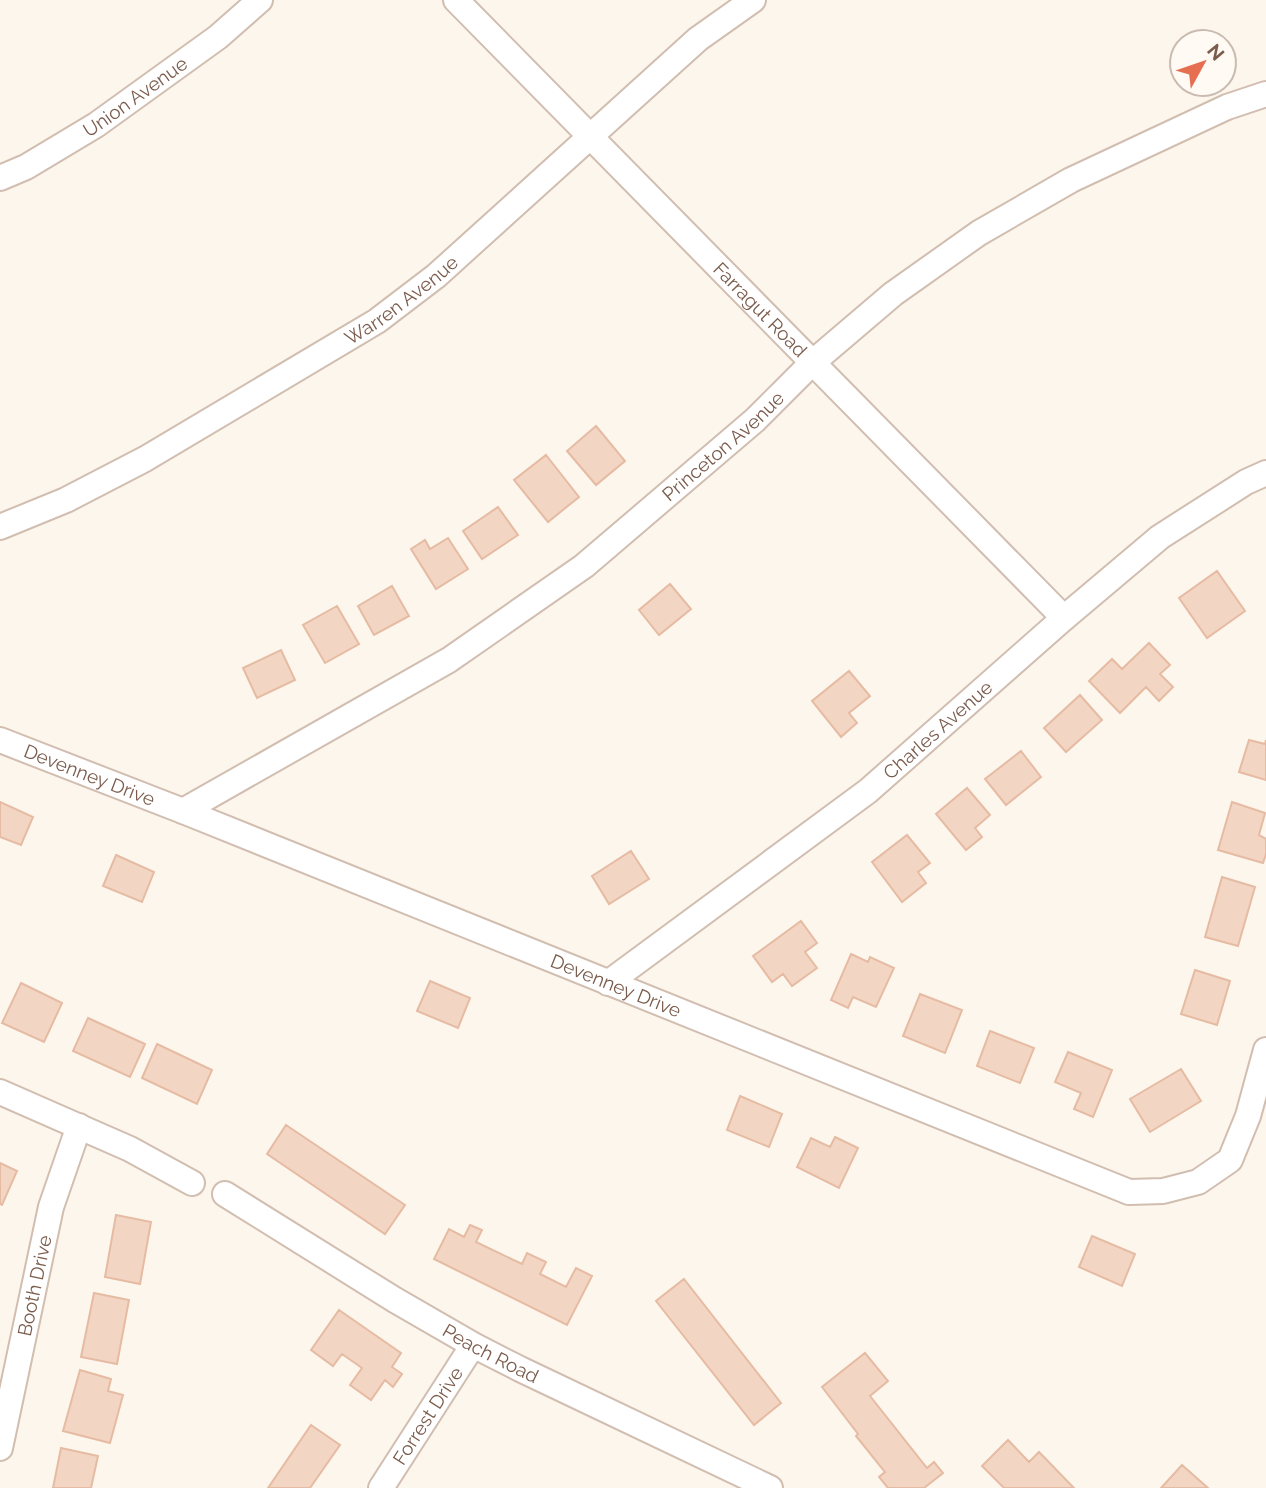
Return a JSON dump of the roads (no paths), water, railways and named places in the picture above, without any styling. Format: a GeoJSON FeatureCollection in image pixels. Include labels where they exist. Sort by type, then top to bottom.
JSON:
{"type":"FeatureCollection","features":[{"type":"Feature","properties":{"kind":"street","name":"Union Avenue"},"geometry":{"type":"LineString","coordinates":[[0,178],[26,167],[96,125],[218,37],[260,0]]}},
{"type":"Feature","properties":{"kind":"street","name":"Farragut Road"},"geometry":{"type":"LineString","coordinates":[[456,0],[1064,618]]}},
{"type":"Feature","properties":{"kind":"street","name":"Warren Avenue"},"geometry":{"type":"LineString","coordinates":[[0,527],[66,500],[145,459],[377,321],[436,276],[698,39],[753,0]]}},
{"type":"Feature","properties":{"kind":"street","name":"Princeton Avenue"},"geometry":{"type":"LineString","coordinates":[[183,811],[449,660],[584,566],[755,420],[812,363],[893,294],[979,233],[1072,180],[1227,107],[1266,94]]}},
{"type":"Feature","properties":{"kind":"street","name":"Charles Avenue"},"geometry":{"type":"LineString","coordinates":[[608,983],[868,791],[1160,537],[1247,482],[1266,473]]}},
{"type":"Feature","properties":{"kind":"street","name":"Devenney Drive"},"geometry":{"type":"LineString","coordinates":[[0,740],[183,811],[1129,1192],[1163,1191],[1198,1182],[1230,1160],[1248,1116],[1266,1050]]}},
{"type":"Feature","properties":{"kind":"street"},"geometry":{"type":"LineString","coordinates":[[0,1092],[130,1149],[192,1183]]}},
{"type":"Feature","properties":{"kind":"street","name":"Booth Drive"},"geometry":{"type":"LineString","coordinates":[[0,1448],[7,1378],[51,1207],[79,1126]]}},
{"type":"Feature","properties":{"kind":"street","name":"Peach Road"},"geometry":{"type":"LineString","coordinates":[[225,1195],[474,1345],[770,1488]]}},
{"type":"Feature","properties":{"kind":"street","name":"Forrest Drive"},"geometry":{"type":"LineString","coordinates":[[381,1488],[474,1345]]}}]}
